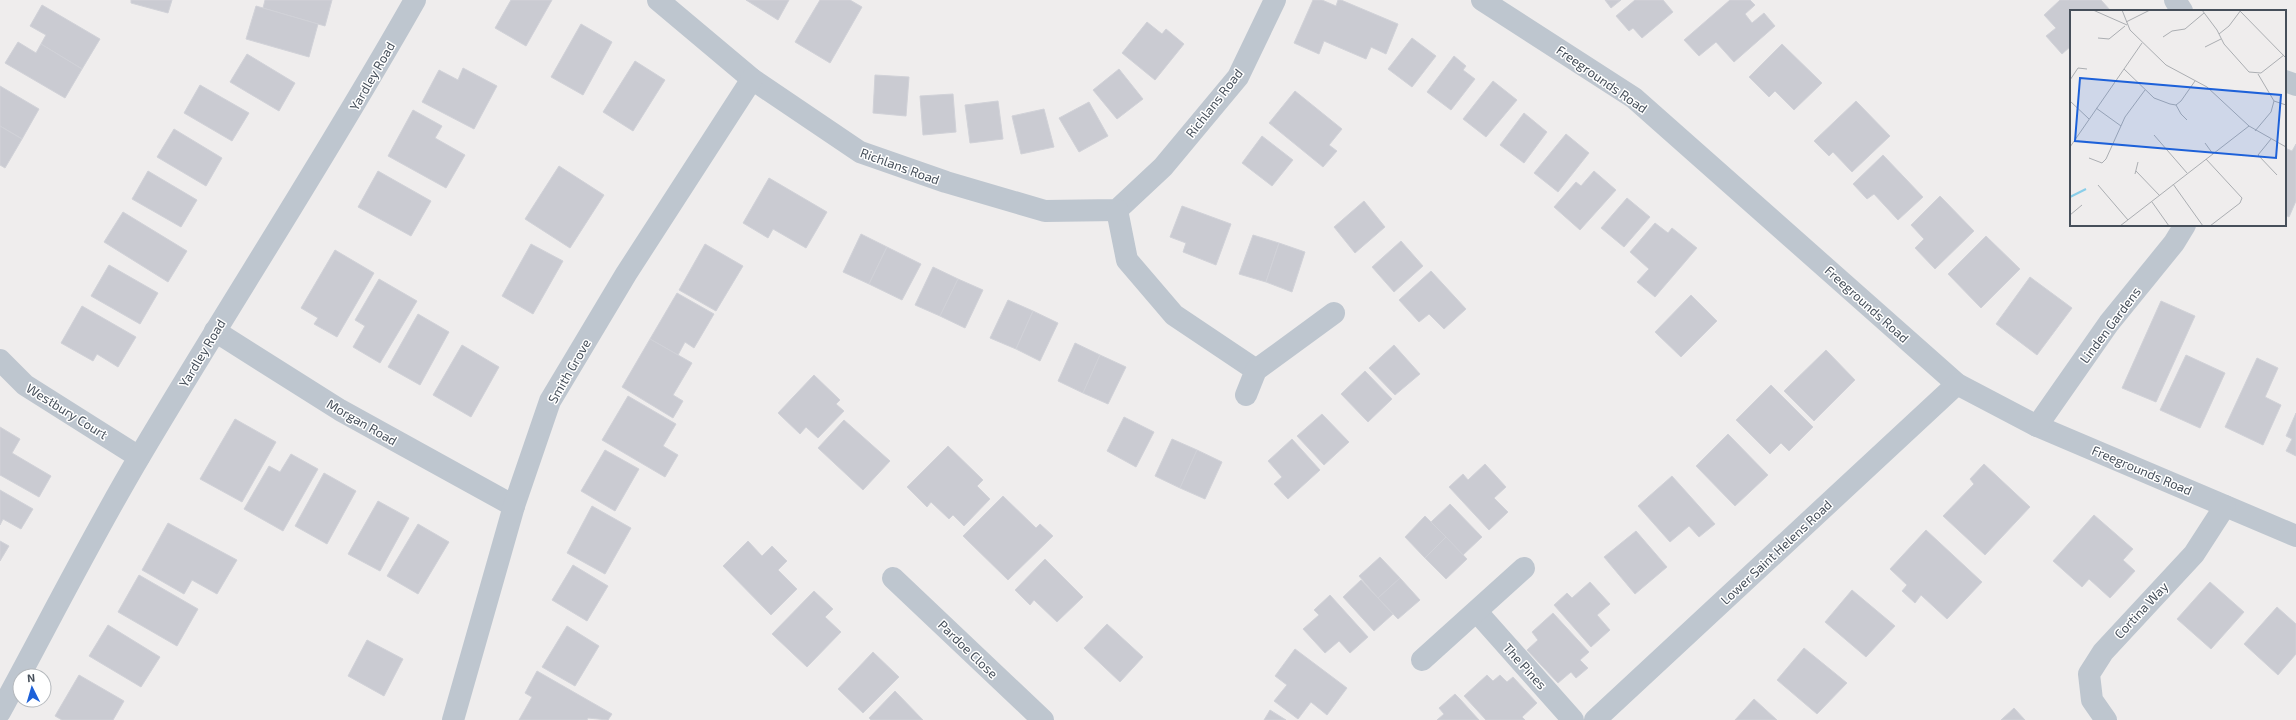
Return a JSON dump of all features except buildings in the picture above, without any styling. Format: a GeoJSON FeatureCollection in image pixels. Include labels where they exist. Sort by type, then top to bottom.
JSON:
{"type":"FeatureCollection","features":[{"type":"Feature","properties":{"kind":"street","name":"Yardley Road"},"geometry":{"type":"LineString","coordinates":[[0,712],[139,456],[360,98],[415,0]]}},
{"type":"Feature","properties":{"kind":"street","name":"Richlans Road"},"geometry":{"type":"LineString","coordinates":[[658,0],[752,79],[860,152],[946,182],[1045,211],[1117,210],[1163,167],[1238,77],[1275,0]]}},
{"type":"Feature","properties":{"kind":"street","name":"Freegrounds Road"},"geometry":{"type":"LineString","coordinates":[[1482,0],[1634,98],[1957,384],[2037,426],[2296,536]]}},
{"type":"Feature","properties":{"kind":"street"},"geometry":{"type":"LineString","coordinates":[[2174,0],[2181,10]]}},
{"type":"Feature","properties":{"kind":"street","name":"Smith Grove"},"geometry":{"type":"LineString","coordinates":[[453,720],[514,506],[550,401],[626,274],[752,79]]}},
{"type":"Feature","properties":{"kind":"street"},"geometry":{"type":"LineString","coordinates":[[2286,81],[2296,85]]}},
{"type":"Feature","properties":{"kind":"street"},"geometry":{"type":"LineString","coordinates":[[1117,210],[1127,260],[1174,315],[1256,370]]}},
{"type":"Feature","properties":{"kind":"street","name":"Linden Gardens"},"geometry":{"type":"LineString","coordinates":[[2037,426],[2109,323],[2174,243],[2184,226]]}},
{"type":"Feature","properties":{"kind":"street"},"geometry":{"type":"LineString","coordinates":[[1246,395],[1256,370],[1334,313]]}},
{"type":"Feature","properties":{"kind":"street","name":"Morgan Road"},"geometry":{"type":"LineString","coordinates":[[215,331],[340,410],[514,506]]}},
{"type":"Feature","properties":{"kind":"street","name":"Westbury Court"},"geometry":{"type":"LineString","coordinates":[[0,360],[25,385],[139,456]]}},
{"type":"Feature","properties":{"kind":"street","name":"Lower Saint Helens Road"},"geometry":{"type":"LineString","coordinates":[[1595,720],[1957,384]]}},
{"type":"Feature","properties":{"kind":"street","name":"Cortina Way"},"geometry":{"type":"LineString","coordinates":[[2106,720],[2092,700],[2089,674],[2103,652],[2194,554],[2225,506]]}},
{"type":"Feature","properties":{"kind":"street"},"geometry":{"type":"LineString","coordinates":[[1422,660],[1524,568]]}},
{"type":"Feature","properties":{"kind":"street","name":"Pardoe Close"},"geometry":{"type":"LineString","coordinates":[[893,578],[1043,720]]}},
{"type":"Feature","properties":{"kind":"street","name":"The Pines"},"geometry":{"type":"LineString","coordinates":[[1477,612],[1573,720]]}}]}
